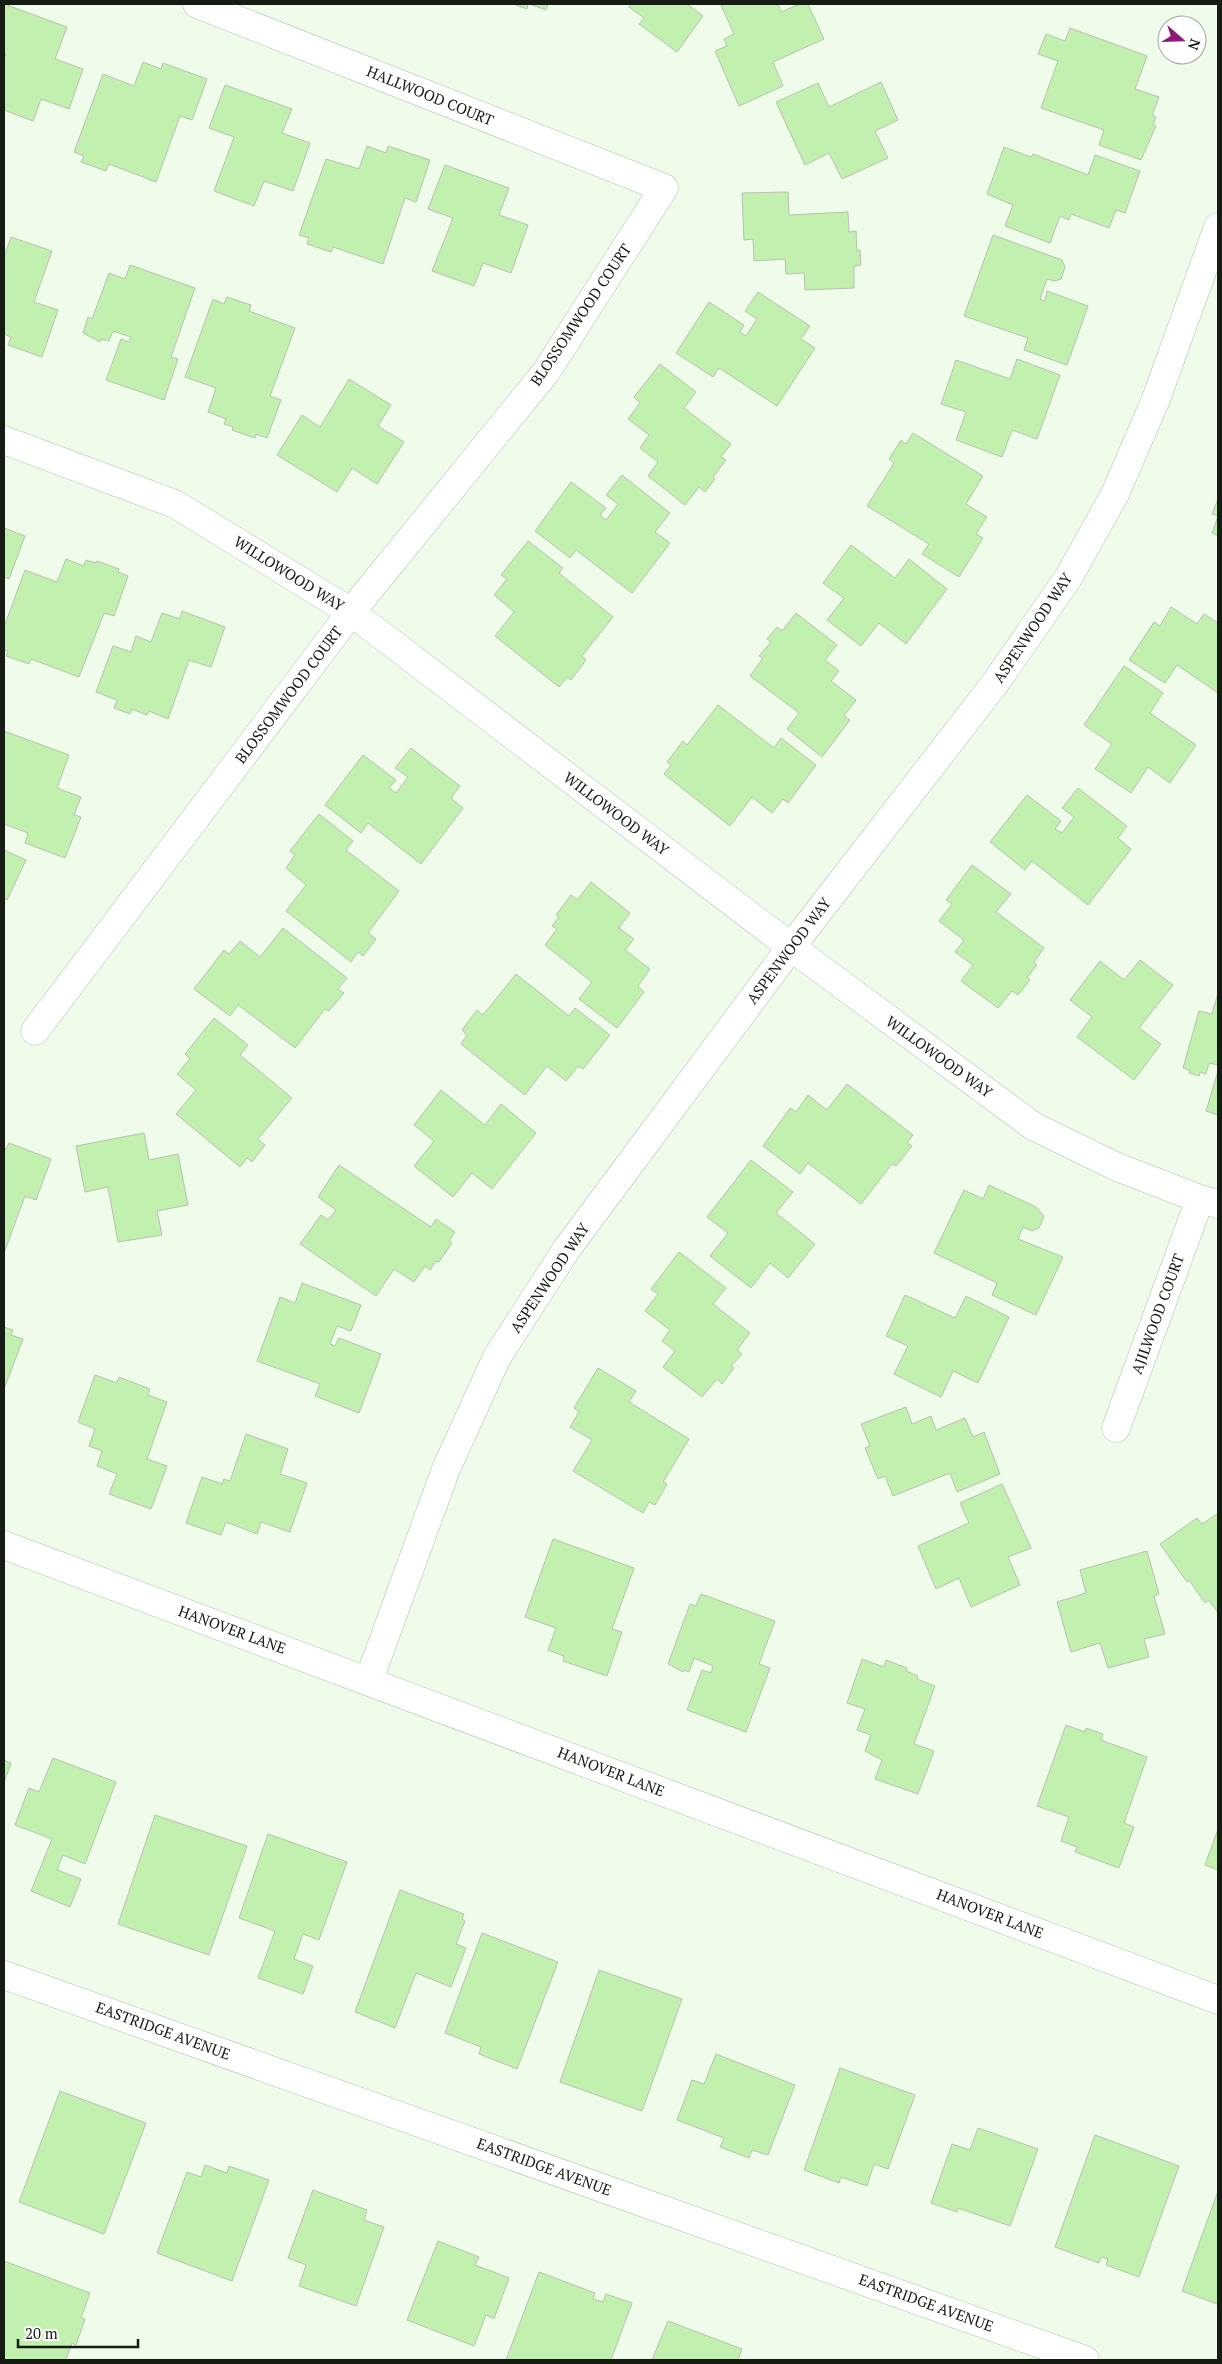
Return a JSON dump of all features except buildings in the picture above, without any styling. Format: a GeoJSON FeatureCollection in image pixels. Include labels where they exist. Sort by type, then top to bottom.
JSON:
{"type":"FeatureCollection","features":[{"type":"Feature","properties":{"kind":"street","name":"HALLWOOD COURT"},"geometry":{"type":"LineString","coordinates":[[197,4],[664,188]]}},
{"type":"Feature","properties":{"kind":"street","name":"BLOSSOMWOOD COURT"},"geometry":{"type":"LineString","coordinates":[[35,1031],[351,612],[546,372],[664,188]]}},
{"type":"Feature","properties":{"kind":"street","name":"ASPENWOOD WAY"},"geometry":{"type":"LineString","coordinates":[[369,1680],[446,1469],[497,1357],[566,1250],[791,947],[996,682],[1068,578],[1119,485],[1156,398],[1218,227]]}},
{"type":"Feature","properties":{"kind":"street","name":"WILLOWOOD WAY"},"geometry":{"type":"LineString","coordinates":[[4,440],[175,504],[351,612],[791,947],[1033,1126],[1117,1167],[1209,1201]]}},
{"type":"Feature","properties":{"kind":"street","name":"AJILWOOD COURT"},"geometry":{"type":"LineString","coordinates":[[1116,1428],[1209,1201]]}},
{"type":"Feature","properties":{"kind":"street","name":"HANOVER LANE"},"geometry":{"type":"LineString","coordinates":[[4,1545],[369,1680],[1218,2000]]}},
{"type":"Feature","properties":{"kind":"street","name":"EASTRIDGE AVENUE"},"geometry":{"type":"LineString","coordinates":[[4,1974],[1085,2360]]}}]}
